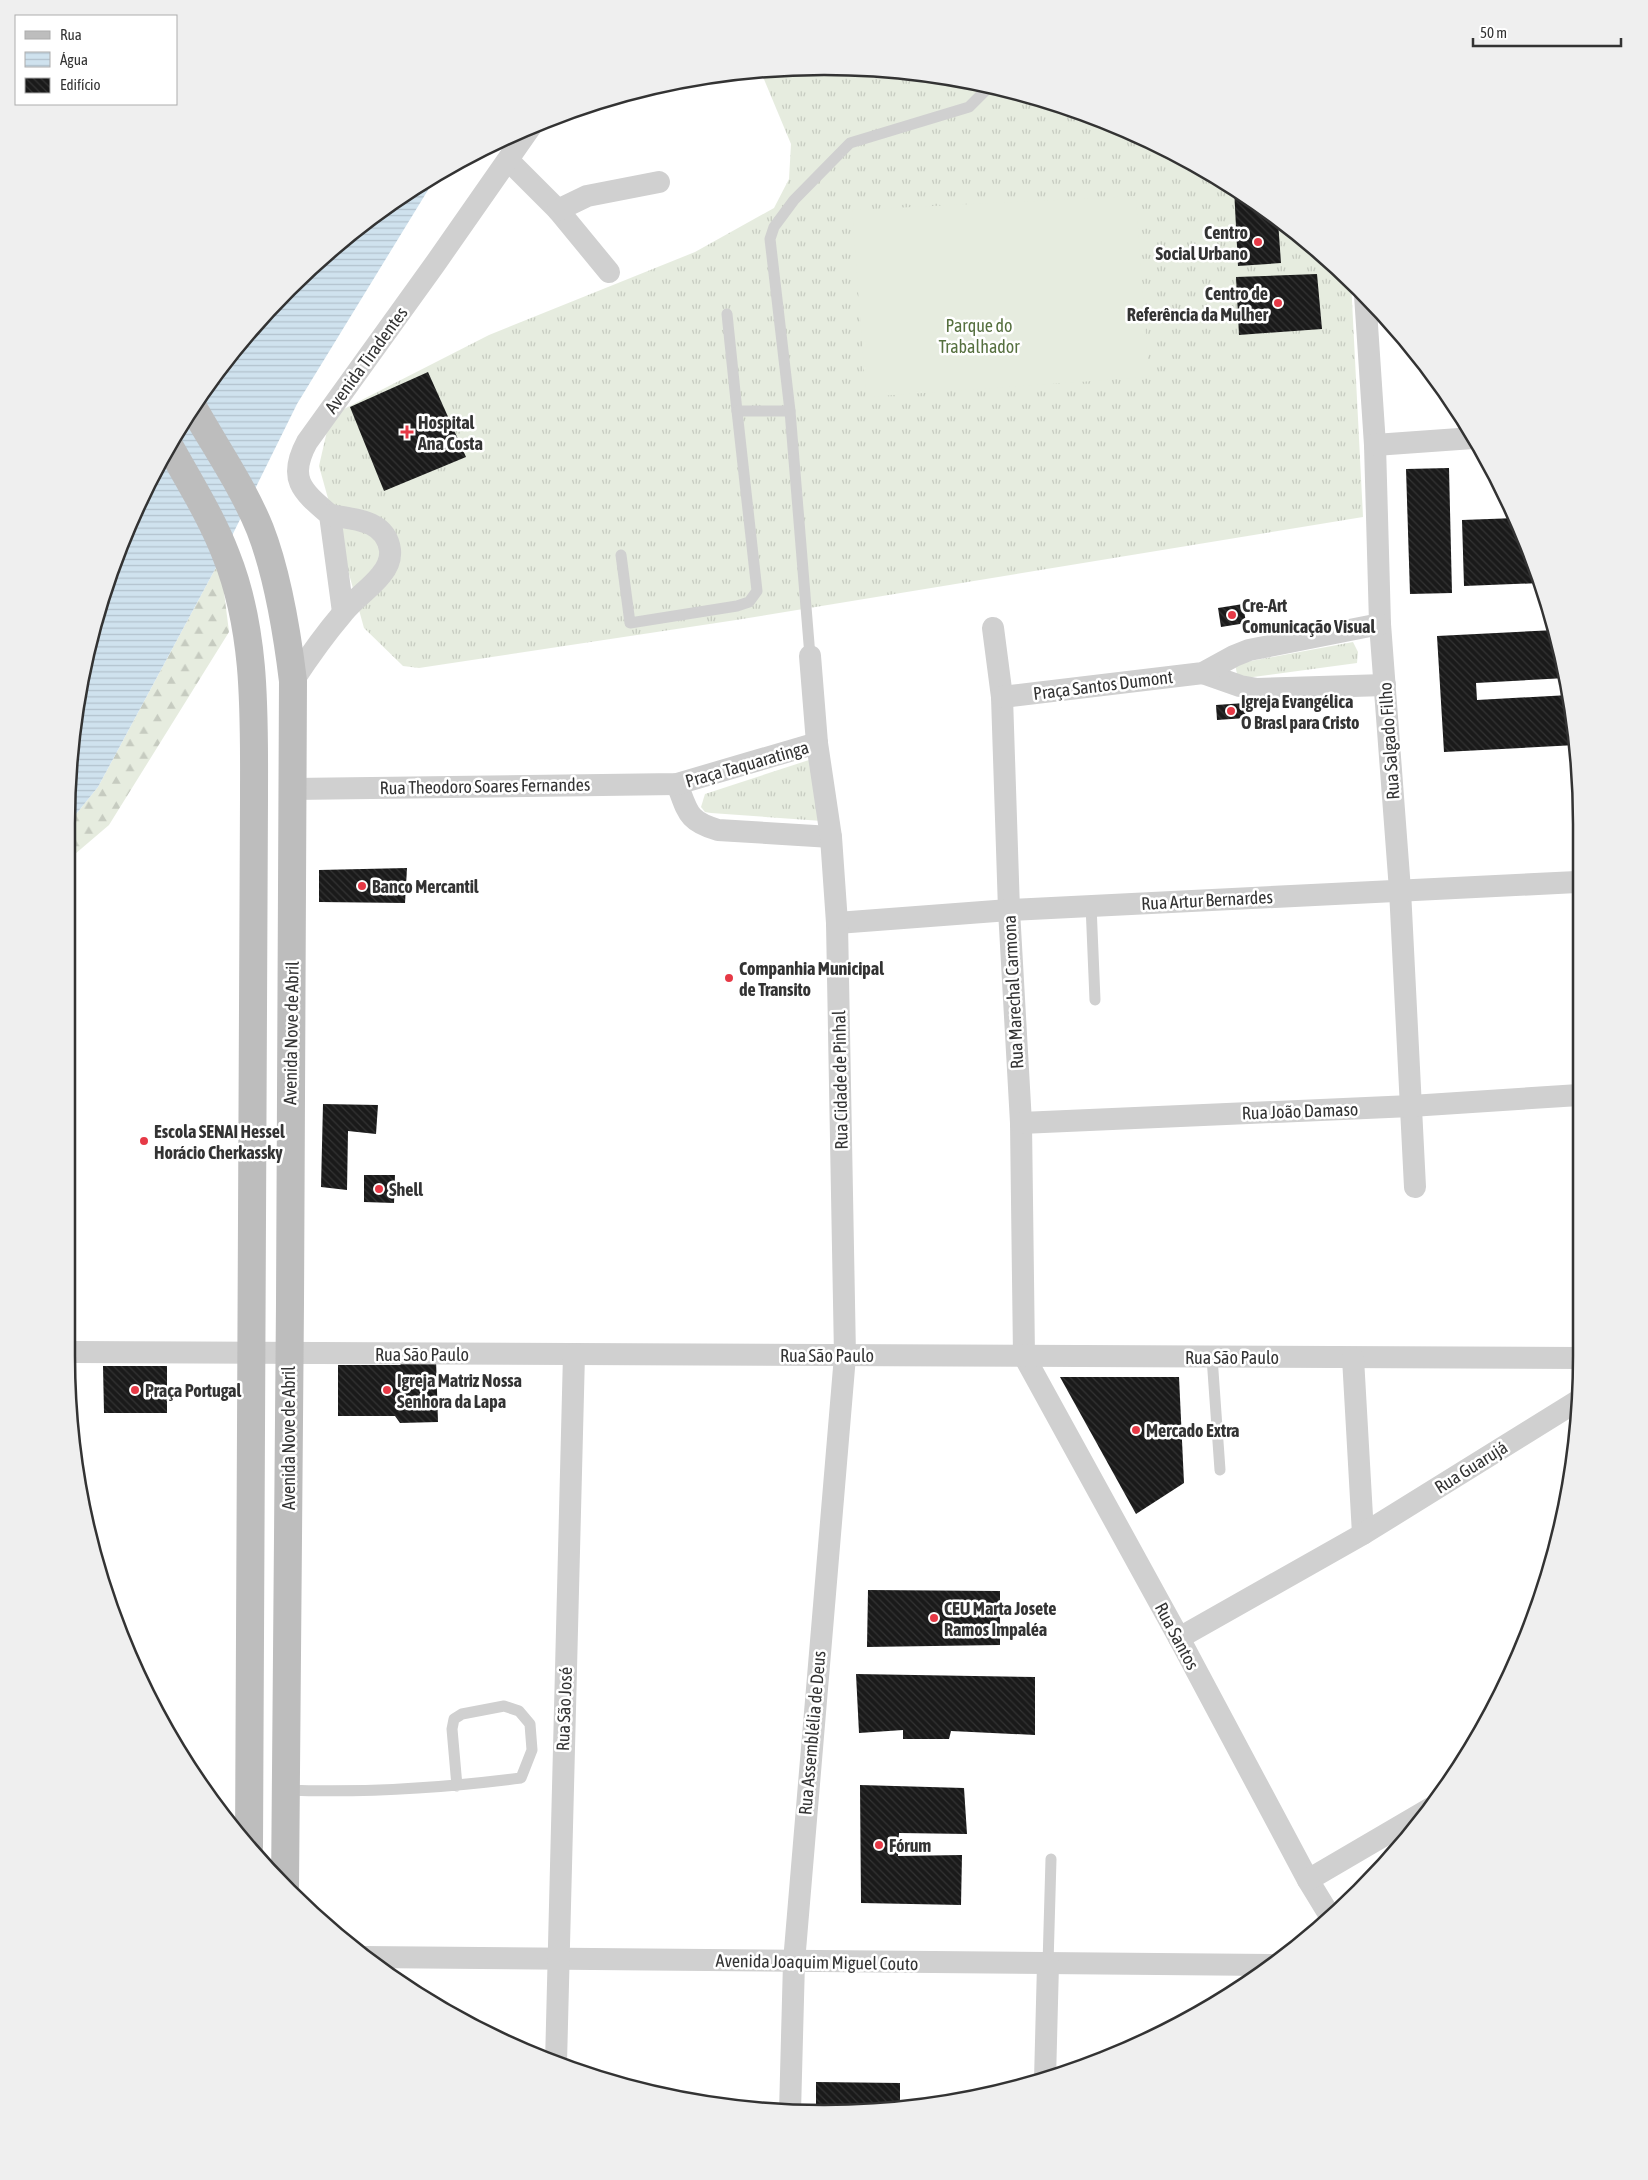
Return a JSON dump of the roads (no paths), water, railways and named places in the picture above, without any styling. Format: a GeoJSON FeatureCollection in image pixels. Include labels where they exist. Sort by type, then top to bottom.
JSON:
{"type":"FeatureCollection","features":[{"type":"Feature","properties":{"kind":"main road","name":"Avenida Nove de Abril"},"geometry":{"type":"LineString","coordinates":[[197,414],[249,507],[265,544],[288,636],[292,681],[285,1876]]}},
{"type":"Feature","properties":{"kind":"main road","name":"Avenida Nove de Abril"},"geometry":{"type":"LineString","coordinates":[[173,453],[214,528],[235,582],[246,627],[252,676],[254,755],[249,1835]]}},
{"type":"Feature","properties":{"kind":"main road"},"geometry":{"type":"LineString","coordinates":[[254,755],[270,783],[278,787],[292,789]]}},
{"type":"Feature","properties":{"kind":"street","name":"Avenida Tiradentes"},"geometry":{"type":"LineString","coordinates":[[330,515],[304,492],[297,474],[299,456],[307,442],[523,138]]}},
{"type":"Feature","properties":{"kind":"street"},"geometry":{"type":"LineString","coordinates":[[508,160],[558,210],[609,272]]}},
{"type":"Feature","properties":{"kind":"street"},"geometry":{"type":"LineString","coordinates":[[558,210],[587,196],[659,182]]}},
{"type":"Feature","properties":{"kind":"street","name":"Rua Salgado Filho"},"geometry":{"type":"LineString","coordinates":[[1366,307],[1374,445],[1380,624],[1400,890],[1415,1186]]}},
{"type":"Feature","properties":{"kind":"street"},"geometry":{"type":"LineString","coordinates":[[1374,445],[1466,439]]}},
{"type":"Feature","properties":{"kind":"street"},"geometry":{"type":"LineString","coordinates":[[292,681],[343,612],[388,566],[390,554],[388,541],[381,530],[372,524],[330,515],[343,612]]}},
{"type":"Feature","properties":{"kind":"street","name":"Praça Santos Dumont"},"geometry":{"type":"LineString","coordinates":[[1002,697],[1203,673],[1249,650],[1380,624]]}},
{"type":"Feature","properties":{"kind":"street","name":"Rua Marechal Carmona"},"geometry":{"type":"LineString","coordinates":[[993,628],[1002,697],[1009,910],[1021,1123],[1024,1356]]}},
{"type":"Feature","properties":{"kind":"street"},"geometry":{"type":"LineString","coordinates":[[288,636],[309,636],[329,632]]}},
{"type":"Feature","properties":{"kind":"street","name":"Rua Cidade de Pinhal"},"geometry":{"type":"LineString","coordinates":[[810,656],[817,744],[831,837],[837,923],[846,1356]]}},
{"type":"Feature","properties":{"kind":"street","name":"Praça Santos Dumont"},"geometry":{"type":"LineString","coordinates":[[1203,673],[1240,686],[1257,689],[1385,685]]}},
{"type":"Feature","properties":{"kind":"street","name":"Praça Taquaratinga"},"geometry":{"type":"LineString","coordinates":[[817,744],[677,784],[690,816],[702,825],[718,830],[831,837]]}},
{"type":"Feature","properties":{"kind":"street","name":"Rua Theodoro Soares Fernandes"},"geometry":{"type":"LineString","coordinates":[[292,789],[677,784]]}},
{"type":"Feature","properties":{"kind":"street","name":"Rua Artur Bernardes"},"geometry":{"type":"LineString","coordinates":[[837,923],[1091,905],[1573,882]]}},
{"type":"Feature","properties":{"kind":"street","name":"Rua João Damaso"},"geometry":{"type":"LineString","coordinates":[[1021,1123],[1411,1106],[1573,1095]]}},
{"type":"Feature","properties":{"kind":"street","name":"Rua São Paulo"},"geometry":{"type":"LineString","coordinates":[[75,1352],[1573,1358]]}},
{"type":"Feature","properties":{"kind":"street","name":"Rua São José"},"geometry":{"type":"LineString","coordinates":[[556,2055],[574,1354]]}},
{"type":"Feature","properties":{"kind":"street","name":"Rua Assemblélia de Deus"},"geometry":{"type":"LineString","coordinates":[[790,2104],[794,1962],[846,1356]]}},
{"type":"Feature","properties":{"kind":"street","name":"Rua Santos"},"geometry":{"type":"LineString","coordinates":[[1024,1356],[1179,1638],[1308,1880],[1327,1911]]}},
{"type":"Feature","properties":{"kind":"street"},"geometry":{"type":"LineString","coordinates":[[1353,1358],[1363,1534]]}},
{"type":"Feature","properties":{"kind":"street","name":"Rua Guarujá"},"geometry":{"type":"LineString","coordinates":[[1179,1638],[1363,1534],[1571,1405]]}},
{"type":"Feature","properties":{"kind":"street"},"geometry":{"type":"LineString","coordinates":[[1308,1880],[1412,1819]]}},
{"type":"Feature","properties":{"kind":"street","name":"Avenida Joaquim Miguel Couto"},"geometry":{"type":"LineString","coordinates":[[378,1957],[1259,1965]]}},
{"type":"Feature","properties":{"kind":"street"},"geometry":{"type":"LineString","coordinates":[[1045,2071],[1048,1964]]}},
{"type":"Feature","properties":{"kind":"lane"},"geometry":{"type":"LineString","coordinates":[[810,656],[790,411],[770,239],[774,227],[794,200],[850,143],[969,107],[984,92]]}},
{"type":"Feature","properties":{"kind":"lane"},"geometry":{"type":"LineString","coordinates":[[621,555],[630,623],[737,606],[749,602],[757,591],[727,314]]}},
{"type":"Feature","properties":{"kind":"lane"},"geometry":{"type":"LineString","coordinates":[[737,411],[790,411]]}},
{"type":"Feature","properties":{"kind":"lane"},"geometry":{"type":"LineString","coordinates":[[1091,905],[1094,1000]]}},
{"type":"Feature","properties":{"kind":"lane"},"geometry":{"type":"LineString","coordinates":[[1212,1357],[1220,1470]]}},
{"type":"Feature","properties":{"kind":"lane"},"geometry":{"type":"LineString","coordinates":[[286,1790],[340,1792],[457,1786],[521,1778],[532,1750],[530,1724],[519,1711],[504,1706],[462,1714],[454,1719],[452,1729],[457,1786]]}},
{"type":"Feature","properties":{"kind":"lane"},"geometry":{"type":"LineString","coordinates":[[1048,1964],[1050,1859]]}},
{"type":"Feature","properties":{"kind":"water"},"geometry":{"type":"Polygon","coordinates":[[[429,188],[297,404],[220,560],[98,787],[75,815],[81,726],[89,678],[101,630],[115,583],[132,537],[175,449],[201,408],[230,368],[294,294],[368,230],[429,188]]]}},
{"type":"Feature","properties":{"kind":"place","name":"Centro Social Urbano"},"geometry":{"type":"Point","coordinates":[1258,242]}},
{"type":"Feature","properties":{"kind":"place","name":"Centro de Referência da Mulher"},"geometry":{"type":"Point","coordinates":[1278,303]}},
{"type":"Feature","properties":{"kind":"place","name":"Hospital Ana Costa"},"geometry":{"type":"Point","coordinates":[407,432]}},
{"type":"Feature","properties":{"kind":"place","name":"Cre-Art Comunicação Visual"},"geometry":{"type":"Point","coordinates":[1232,615]}},
{"type":"Feature","properties":{"kind":"place","name":"Igreja Evangélica O Brasl para Cristo"},"geometry":{"type":"Point","coordinates":[1231,711]}},
{"type":"Feature","properties":{"kind":"place","name":"Banco Mercantil"},"geometry":{"type":"Point","coordinates":[362,886]}},
{"type":"Feature","properties":{"kind":"place","name":"Companhia Municipal de Transito"},"geometry":{"type":"Point","coordinates":[729,978]}},
{"type":"Feature","properties":{"kind":"place","name":"Escola SENAI Hessel Horácio Cherkassky"},"geometry":{"type":"Point","coordinates":[144,1141]}},
{"type":"Feature","properties":{"kind":"place","name":"Shell"},"geometry":{"type":"Point","coordinates":[379,1189]}},
{"type":"Feature","properties":{"kind":"place","name":"Praça Portugal"},"geometry":{"type":"Point","coordinates":[135,1390]}},
{"type":"Feature","properties":{"kind":"place","name":"Igreja Matriz Nossa Senhora da Lapa"},"geometry":{"type":"Point","coordinates":[387,1390]}},
{"type":"Feature","properties":{"kind":"place","name":"Mercado Extra"},"geometry":{"type":"Point","coordinates":[1136,1430]}},
{"type":"Feature","properties":{"kind":"place","name":"CEU Marta Josete Ramos Impaléa"},"geometry":{"type":"Point","coordinates":[934,1618]}},
{"type":"Feature","properties":{"kind":"place","name":"Fórum"},"geometry":{"type":"Point","coordinates":[879,1845]}},
{"type":"Feature","properties":{"kind":"park label","name":"Parque do Trabalhador"},"geometry":{"type":"Point","coordinates":[979,335]}}]}
